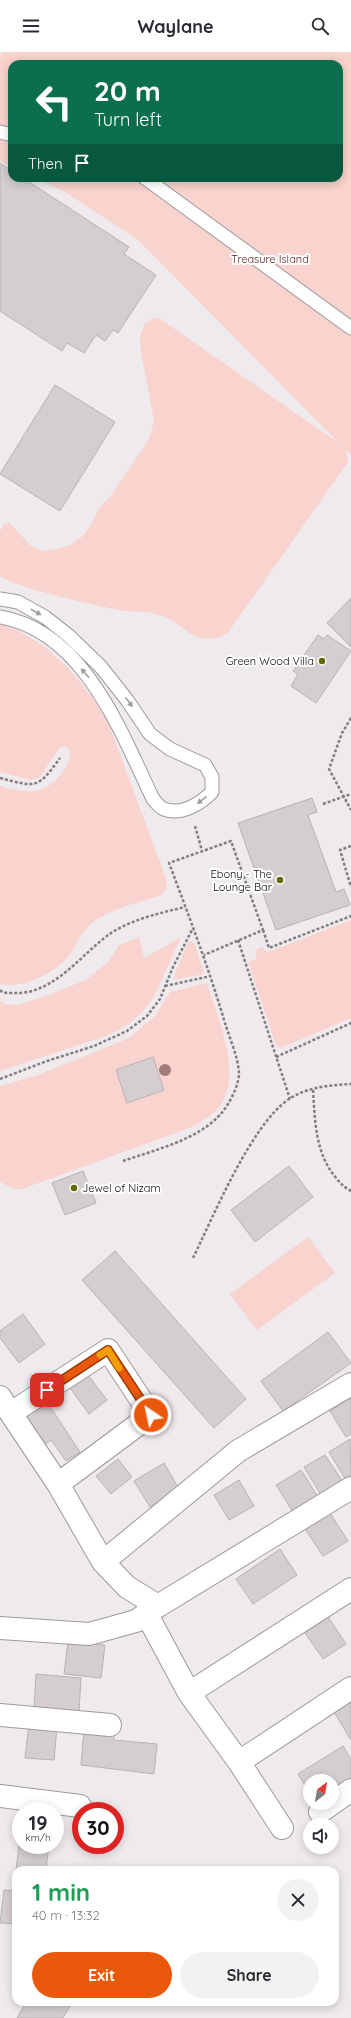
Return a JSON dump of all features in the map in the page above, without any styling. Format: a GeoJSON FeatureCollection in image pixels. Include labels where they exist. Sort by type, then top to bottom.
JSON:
{"type":"FeatureCollection","features":[{"type":"Feature","properties":{"kind":"street"},"geometry":{"type":"LineString","coordinates":[[58,1484],[151,1415],[108,1350],[5,1405],[58,1484],[103,1562],[127,1587],[147,1613],[189,1693],[239,1762],[282,1828]]}},
{"type":"Feature","properties":{"kind":"street"},"geometry":{"type":"LineString","coordinates":[[103,1562],[238,1451],[351,1384]]}},
{"type":"Feature","properties":{"kind":"street"},"geometry":{"type":"LineString","coordinates":[[0,1628],[89,1634],[147,1613],[351,1488]]}},
{"type":"Feature","properties":{"kind":"street"},"geometry":{"type":"LineString","coordinates":[[189,1693],[351,1589]]}},
{"type":"Feature","properties":{"kind":"street"},"geometry":{"type":"LineString","coordinates":[[239,1762],[351,1688]]}},
{"type":"Feature","properties":{"kind":"street"},"geometry":{"type":"LineString","coordinates":[[0,1714],[110,1725]]}},
{"type":"Feature","properties":{"kind":"street"},"geometry":{"type":"LineString","coordinates":[[320,1812],[351,1790]]}},
{"type":"Feature","properties":{"kind":"street"},"geometry":{"type":"LineString","coordinates":[[0,1796],[72,1805]]}},
{"type":"Feature","properties":{"kind":"lane"},"geometry":{"type":"LineString","coordinates":[[150,182],[351,328]]}},
{"type":"Feature","properties":{"kind":"lane"},"geometry":{"type":"LineString","coordinates":[[0,599],[18,602],[46,617],[69,636],[101,667],[127,700],[150,734],[170,749],[205,765],[212,776],[212,792],[195,806],[178,811],[164,809],[152,799],[110,708],[88,677],[62,649],[39,632],[10,618],[0,617]]}},
{"type":"Feature","properties":{"kind":"path"},"geometry":{"type":"LineString","coordinates":[[351,718],[342,733],[329,769],[345,796],[351,810]]}},
{"type":"Feature","properties":{"kind":"path"},"geometry":{"type":"LineString","coordinates":[[0,778],[30,786],[39,783],[60,758]]}},
{"type":"Feature","properties":{"kind":"path"},"geometry":{"type":"LineString","coordinates":[[323,804],[351,794]]}},
{"type":"Feature","properties":{"kind":"path"},"geometry":{"type":"LineString","coordinates":[[123,1161],[189,1138],[212,1122],[228,1106],[239,1073],[204,955],[169,863],[231,841],[269,948],[351,916]]}},
{"type":"Feature","properties":{"kind":"path"},"geometry":{"type":"LineString","coordinates":[[351,846],[340,850],[351,887]]}},
{"type":"Feature","properties":{"kind":"path"},"geometry":{"type":"LineString","coordinates":[[0,990],[3,993],[20,993],[41,988],[60,976],[111,933],[143,918],[185,906]]}},
{"type":"Feature","properties":{"kind":"path"},"geometry":{"type":"LineString","coordinates":[[0,1079],[47,1061],[94,1046],[128,1031],[147,1016],[160,999],[173,966],[193,928]]}},
{"type":"Feature","properties":{"kind":"path"},"geometry":{"type":"LineString","coordinates":[[204,955],[263,930]]}},
{"type":"Feature","properties":{"kind":"path"},"geometry":{"type":"LineString","coordinates":[[238,940],[290,1099]]}},
{"type":"Feature","properties":{"kind":"path"},"geometry":{"type":"LineString","coordinates":[[165,986],[211,976]]}},
{"type":"Feature","properties":{"kind":"path"},"geometry":{"type":"LineString","coordinates":[[276,1056],[351,1023]]}},
{"type":"Feature","properties":{"kind":"path"},"geometry":{"type":"LineString","coordinates":[[193,1258],[246,1153],[267,1120],[290,1099],[323,1085],[351,1084]]}},
{"type":"Feature","properties":{"kind":"path"},"geometry":{"type":"LineString","coordinates":[[313,1090],[320,1151],[332,1173],[346,1189],[351,1191]]}},
{"type":"Feature","properties":{"kind":"green space","name":"Treasure Island"},"geometry":{"type":"Polygon","coordinates":[[[2,52],[351,52],[351,455],[345,449],[348,459],[346,465],[227,634],[215,638],[205,639],[197,637],[167,618],[156,614],[126,611],[80,602],[22,586],[8,581],[0,576],[0,531],[4,524],[10,523],[30,545],[42,551],[70,545],[83,536],[100,507],[112,494],[149,439],[154,421],[141,352],[140,336],[145,323],[151,319],[159,318],[340,444],[138,240],[65,192],[44,182],[343,182],[343,60],[8,60],[8,165],[0,161],[0,57],[2,52]]]}},
{"type":"Feature","properties":{"kind":"green space"},"geometry":{"type":"Polygon","coordinates":[[[0,624],[19,631],[45,647],[67,667],[90,694],[107,719],[166,879],[167,888],[161,895],[117,909],[100,917],[85,930],[68,957],[54,969],[37,979],[9,985],[0,984],[0,786],[17,790],[34,791],[48,786],[60,776],[64,770],[70,757],[70,750],[65,746],[59,748],[40,777],[31,780],[0,772],[0,624]]]}},
{"type":"Feature","properties":{"kind":"green space"},"geometry":{"type":"Polygon","coordinates":[[[351,920],[351,1018],[281,1048],[276,1045],[248,962],[257,959],[255,950],[262,947],[267,952],[271,951],[351,920]]]}},
{"type":"Feature","properties":{"kind":"green space"},"geometry":{"type":"Polygon","coordinates":[[[139,937],[144,958],[181,937],[154,997],[144,1010],[128,1025],[109,1035],[0,1071],[0,1000],[5,1004],[17,1005],[43,997],[86,980],[109,961],[119,945],[139,937]]]}},
{"type":"Feature","properties":{"kind":"green space"},"geometry":{"type":"Polygon","coordinates":[[[189,940],[195,944],[204,974],[174,980],[175,973],[189,940]]]}},
{"type":"Feature","properties":{"kind":"green space"},"geometry":{"type":"Polygon","coordinates":[[[207,983],[222,1028],[229,1062],[229,1079],[226,1094],[219,1107],[213,1113],[192,1127],[22,1189],[14,1189],[0,1182],[0,1086],[38,1075],[129,1038],[155,1016],[170,992],[207,983]]]}},
{"type":"Feature","properties":{"kind":"green space"},"geometry":{"type":"Polygon","coordinates":[[[308,1237],[335,1273],[257,1330],[230,1294],[308,1237]]]}},
{"type":"Feature","properties":{"kind":"building"},"geometry":{"type":"Polygon","coordinates":[[[0,163],[8,168],[8,182],[29,182],[129,247],[124,254],[156,275],[118,333],[113,330],[105,341],[96,335],[84,353],[67,343],[62,351],[0,311],[0,163]]]}},
{"type":"Feature","properties":{"kind":"building"},"geometry":{"type":"Polygon","coordinates":[[[55,385],[115,422],[60,511],[0,474],[55,385]]]}},
{"type":"Feature","properties":{"kind":"building","name":"Green Wood Villa"},"geometry":{"type":"Polygon","coordinates":[[[351,598],[351,647],[327,623],[351,598]]]}},
{"type":"Feature","properties":{"kind":"building","name":"Green Wood Villa"},"geometry":{"type":"Polygon","coordinates":[[[318,635],[324,639],[327,635],[351,651],[316,703],[291,686],[298,674],[293,671],[318,635]]]}},
{"type":"Feature","properties":{"kind":"building"},"geometry":{"type":"Polygon","coordinates":[[[312,798],[317,812],[308,815],[336,892],[344,889],[350,905],[276,930],[238,823],[312,798]]]}},
{"type":"Feature","properties":{"kind":"building"},"geometry":{"type":"Polygon","coordinates":[[[153,1057],[164,1090],[127,1103],[116,1070],[153,1057]]]}},
{"type":"Feature","properties":{"kind":"building"},"geometry":{"type":"Polygon","coordinates":[[[289,1166],[313,1197],[255,1242],[231,1210],[289,1166]]]}},
{"type":"Feature","properties":{"kind":"building"},"geometry":{"type":"Polygon","coordinates":[[[83,1171],[96,1203],[65,1215],[52,1183],[83,1171]]]}},
{"type":"Feature","properties":{"kind":"building"},"geometry":{"type":"Polygon","coordinates":[[[115,1251],[246,1399],[214,1428],[82,1280],[115,1251]]]}},
{"type":"Feature","properties":{"kind":"building"},"geometry":{"type":"Polygon","coordinates":[[[23,1314],[45,1344],[19,1363],[0,1338],[0,1331],[23,1314]]]}},
{"type":"Feature","properties":{"kind":"building"},"geometry":{"type":"Polygon","coordinates":[[[328,1332],[351,1363],[283,1411],[261,1381],[328,1332]]]}},
{"type":"Feature","properties":{"kind":"building"},"geometry":{"type":"Polygon","coordinates":[[[88,1375],[107,1400],[89,1414],[70,1388],[88,1375]]]}},
{"type":"Feature","properties":{"kind":"building"},"geometry":{"type":"Polygon","coordinates":[[[351,1398],[351,1434],[346,1437],[330,1411],[351,1398]]]}},
{"type":"Feature","properties":{"kind":"building"},"geometry":{"type":"Polygon","coordinates":[[[47,1402],[80,1452],[66,1461],[51,1440],[41,1447],[23,1419],[47,1402]]]}},
{"type":"Feature","properties":{"kind":"building"},"geometry":{"type":"Polygon","coordinates":[[[350,1439],[351,1477],[346,1480],[329,1452],[350,1439]]]}},
{"type":"Feature","properties":{"kind":"building"},"geometry":{"type":"Polygon","coordinates":[[[325,1455],[343,1482],[321,1495],[304,1467],[325,1455]]]}},
{"type":"Feature","properties":{"kind":"building"},"geometry":{"type":"Polygon","coordinates":[[[118,1459],[132,1477],[111,1494],[96,1476],[118,1459]]]}},
{"type":"Feature","properties":{"kind":"building"},"geometry":{"type":"Polygon","coordinates":[[[164,1463],[179,1489],[150,1507],[134,1481],[164,1463]]]}},
{"type":"Feature","properties":{"kind":"building"},"geometry":{"type":"Polygon","coordinates":[[[301,1470],[318,1497],[293,1512],[276,1485],[301,1470]]]}},
{"type":"Feature","properties":{"kind":"building"},"geometry":{"type":"Polygon","coordinates":[[[239,1480],[254,1506],[229,1520],[214,1495],[239,1480]]]}},
{"type":"Feature","properties":{"kind":"building"},"geometry":{"type":"Polygon","coordinates":[[[330,1513],[348,1541],[323,1556],[305,1529],[330,1513]]]}},
{"type":"Feature","properties":{"kind":"building"},"geometry":{"type":"Polygon","coordinates":[[[280,1549],[297,1575],[253,1604],[236,1579],[280,1549]]]}},
{"type":"Feature","properties":{"kind":"building"},"geometry":{"type":"Polygon","coordinates":[[[327,1615],[346,1644],[323,1659],[303,1630],[327,1615]]]}},
{"type":"Feature","properties":{"kind":"building"},"geometry":{"type":"Polygon","coordinates":[[[68,1641],[105,1645],[101,1678],[64,1674],[68,1641]]]}},
{"type":"Feature","properties":{"kind":"building"},"geometry":{"type":"Polygon","coordinates":[[[36,1674],[81,1678],[79,1712],[34,1708],[36,1674]]]}},
{"type":"Feature","properties":{"kind":"building"},"geometry":{"type":"Polygon","coordinates":[[[351,1701],[351,1740],[334,1712],[351,1701]]]}},
{"type":"Feature","properties":{"kind":"building"},"geometry":{"type":"Polygon","coordinates":[[[29,1723],[57,1726],[54,1760],[25,1758],[29,1723]]]}},
{"type":"Feature","properties":{"kind":"building"},"geometry":{"type":"Polygon","coordinates":[[[84,1730],[114,1734],[114,1740],[157,1744],[154,1774],[81,1765],[84,1730]]]}},
{"type":"Feature","properties":{"kind":"building"},"geometry":{"type":"Polygon","coordinates":[[[343,1746],[351,1760],[351,1781],[339,1788],[339,1774],[303,1774],[303,1782],[298,1774],[343,1746]]]}},
{"type":"Feature","properties":{"kind":"building"},"geometry":{"type":"Polygon","coordinates":[[[18,1854],[48,1854],[46,1866],[16,1866],[18,1854]]]}},
{"type":"Feature","properties":{"kind":"building"},"geometry":{"type":"Polygon","coordinates":[[[4,1890],[12,1891],[12,1924],[0,1923],[4,1890]]]}},
{"type":"Feature","properties":{"kind":"building"},"geometry":{"type":"Polygon","coordinates":[[[24,2006],[70,2006],[63,2018],[17,2018],[24,2006]]]}},
{"type":"Feature","properties":{"kind":"slow traffic"},"geometry":{"type":"LineString","coordinates":[[100,1355],[108,1350],[119,1368]]}},
{"type":"Feature","properties":{"kind":"place","name":"Green Wood Villa"},"geometry":{"type":"Point","coordinates":[322,661]}},
{"type":"Feature","properties":{"kind":"place","name":"Ebony - The Lounge Bar"},"geometry":{"type":"Point","coordinates":[280,880]}},
{"type":"Feature","properties":{"kind":"place","name":"Jewel of Nizam"},"geometry":{"type":"Point","coordinates":[74,1188]}},
{"type":"Feature","properties":{"kind":"route"},"geometry":{"type":"LineString","coordinates":[[47,1390],[108,1350],[151,1415]]}}]}
